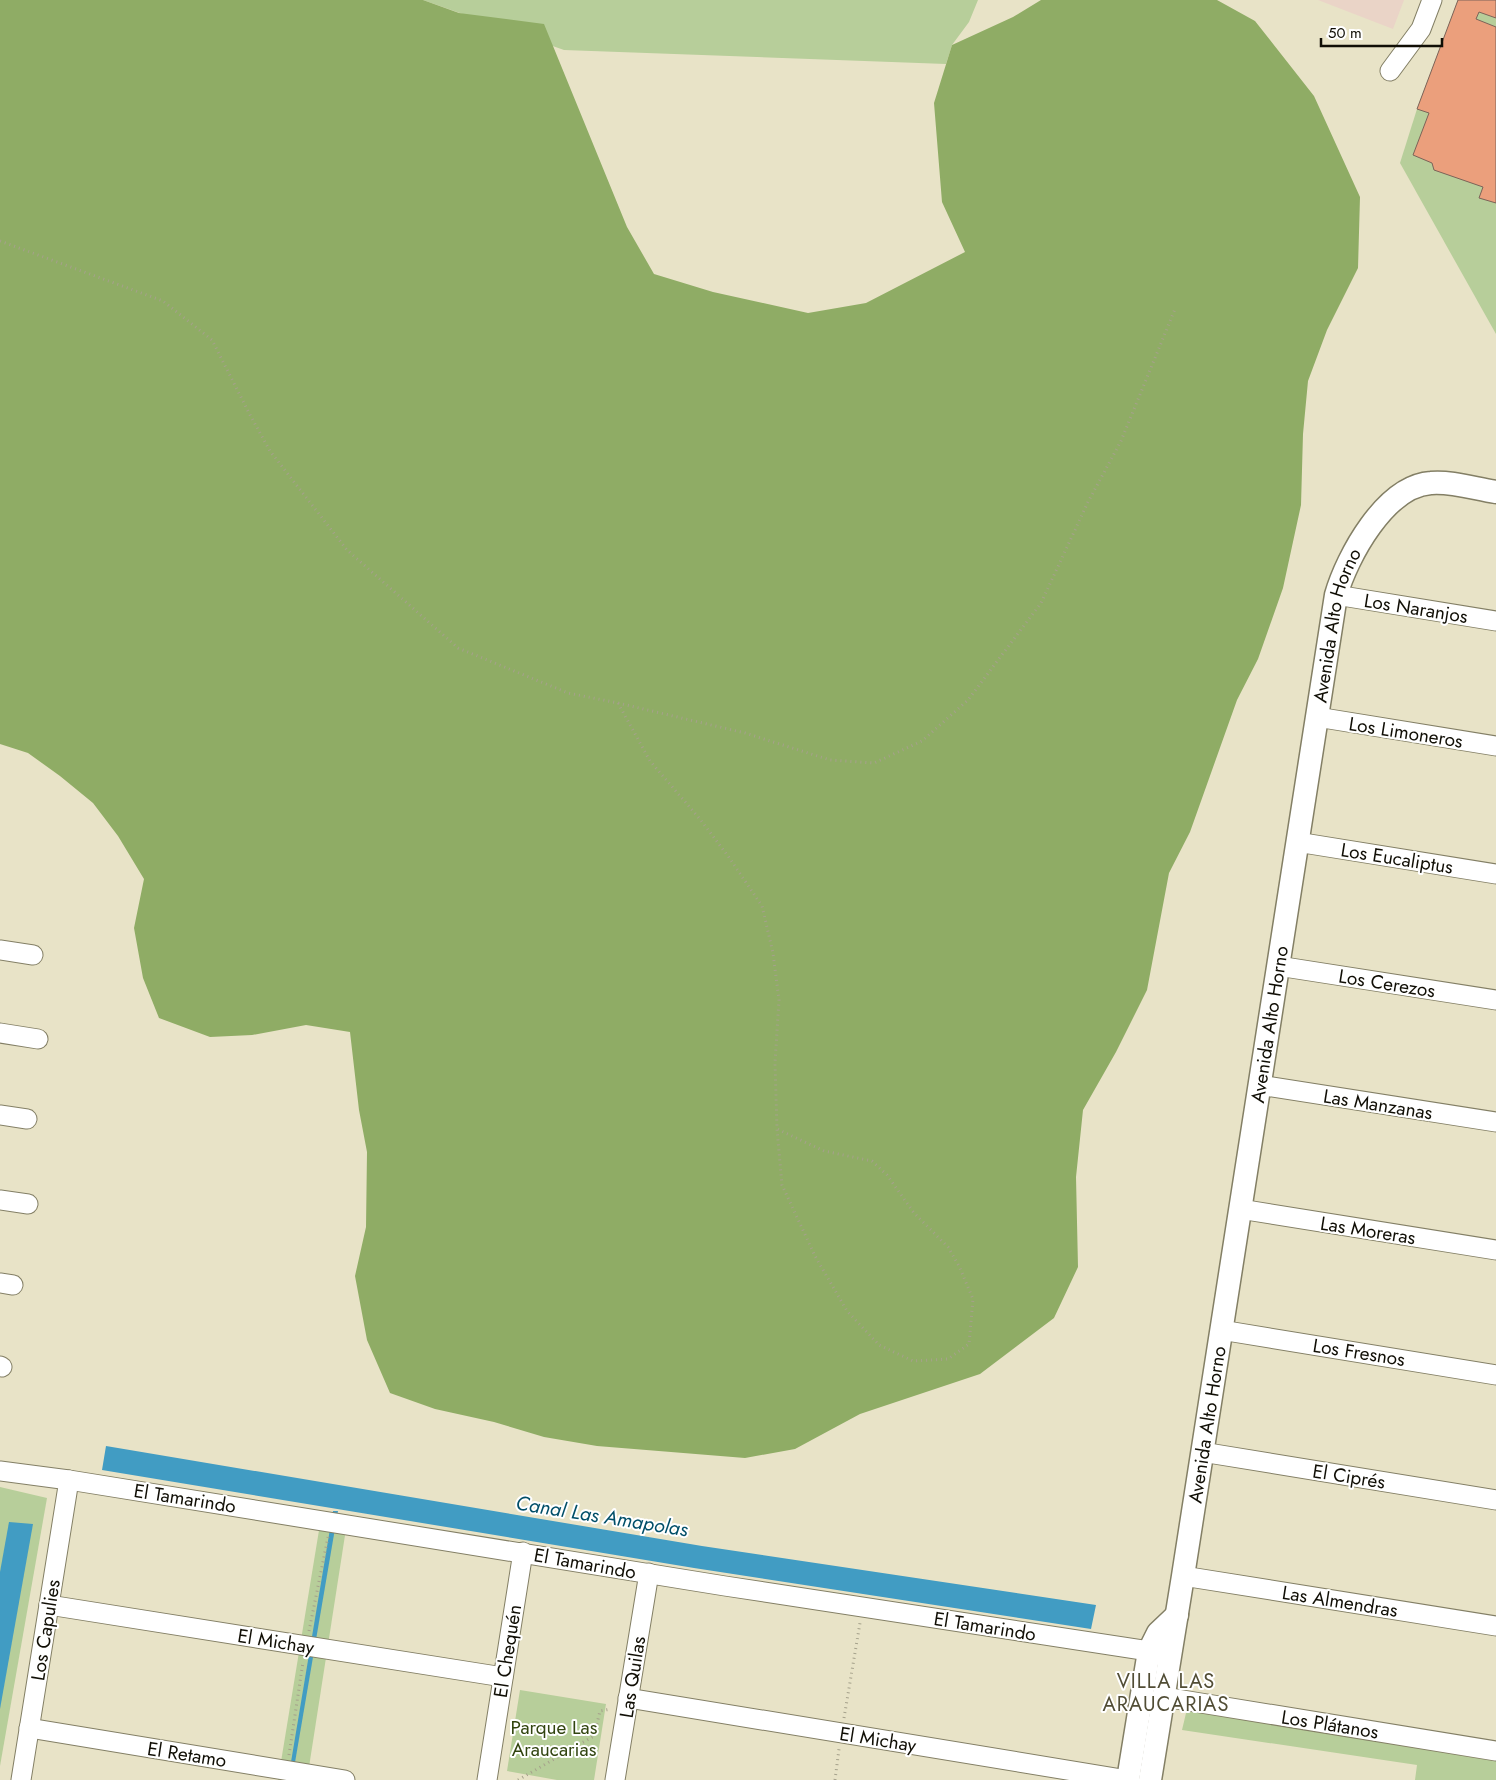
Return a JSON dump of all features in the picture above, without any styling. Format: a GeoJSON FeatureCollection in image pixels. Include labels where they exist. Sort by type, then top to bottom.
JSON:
{"type":"FeatureCollection","features":[{"type":"Feature","properties":{"kind":"street"},"geometry":{"type":"LineString","coordinates":[[1390,71],[1421,29],[1432,0]]}},
{"type":"Feature","properties":{"kind":"street","name":"Avenida Alto Horno"},"geometry":{"type":"LineString","coordinates":[[1128,1780],[1160,1653],[1177,1615],[1336,595],[1344,570],[1356,546],[1378,516],[1409,490],[1423,484],[1439,483],[1496,492]]}},
{"type":"Feature","properties":{"kind":"street","name":"Los Naranjos"},"geometry":{"type":"LineString","coordinates":[[1336,595],[1496,621]]}},
{"type":"Feature","properties":{"kind":"street","name":"Los Limoneros"},"geometry":{"type":"LineString","coordinates":[[1317,717],[1496,746]]}},
{"type":"Feature","properties":{"kind":"street","name":"Los Eucaliptus"},"geometry":{"type":"LineString","coordinates":[[1297,842],[1496,874]]}},
{"type":"Feature","properties":{"kind":"street"},"geometry":{"type":"LineString","coordinates":[[0,950],[33,956]]}},
{"type":"Feature","properties":{"kind":"street","name":"Los Cerezos"},"geometry":{"type":"LineString","coordinates":[[1278,966],[1496,1000]]}},
{"type":"Feature","properties":{"kind":"street"},"geometry":{"type":"LineString","coordinates":[[0,1032],[38,1039]]}},
{"type":"Feature","properties":{"kind":"street","name":"Las Manzanas"},"geometry":{"type":"LineString","coordinates":[[1259,1085],[1496,1122]]}},
{"type":"Feature","properties":{"kind":"street"},"geometry":{"type":"LineString","coordinates":[[0,1115],[26,1120]]}},
{"type":"Feature","properties":{"kind":"street"},"geometry":{"type":"LineString","coordinates":[[0,1200],[28,1204]]}},
{"type":"Feature","properties":{"kind":"street","name":"Las Moreras"},"geometry":{"type":"LineString","coordinates":[[1240,1209],[1496,1250]]}},
{"type":"Feature","properties":{"kind":"street","name":"Los Fresnos"},"geometry":{"type":"LineString","coordinates":[[1222,1330],[1496,1375]]}},
{"type":"Feature","properties":{"kind":"street","name":"El Ciprés"},"geometry":{"type":"LineString","coordinates":[[1202,1452],[1496,1500]]}},
{"type":"Feature","properties":{"kind":"street","name":"El Tamarindo"},"geometry":{"type":"LineString","coordinates":[[0,1471],[331,1521],[1160,1653]]}},
{"type":"Feature","properties":{"kind":"street","name":"Los Capulies"},"geometry":{"type":"LineString","coordinates":[[21,1780],[69,1480]]}},
{"type":"Feature","properties":{"kind":"street","name":"El Chequén"},"geometry":{"type":"LineString","coordinates":[[487,1780],[523,1552]]}},
{"type":"Feature","properties":{"kind":"street","name":"Las Quilas"},"geometry":{"type":"LineString","coordinates":[[615,1780],[649,1573]]}},
{"type":"Feature","properties":{"kind":"street","name":"Las Almendras"},"geometry":{"type":"LineString","coordinates":[[1183,1576],[1496,1626]]}},
{"type":"Feature","properties":{"kind":"street","name":"El Michay"},"geometry":{"type":"LineString","coordinates":[[49,1605],[503,1677]]}},
{"type":"Feature","properties":{"kind":"street","name":"Avenida Alto Horno"},"geometry":{"type":"LineString","coordinates":[[1150,1780],[1164,1697],[1160,1653]]}},
{"type":"Feature","properties":{"kind":"street","name":"Los Plátanos"},"geometry":{"type":"LineString","coordinates":[[1164,1697],[1496,1751]]}},
{"type":"Feature","properties":{"kind":"street","name":"El Michay"},"geometry":{"type":"LineString","coordinates":[[627,1705],[842,1733],[1128,1780]]}},
{"type":"Feature","properties":{"kind":"street","name":"El Retamo"},"geometry":{"type":"LineString","coordinates":[[29,1728],[345,1780]]}},
{"type":"Feature","properties":{"kind":"path"},"geometry":{"type":"LineString","coordinates":[[0,241],[163,301],[212,340],[270,451],[347,550],[458,648],[568,693],[618,703],[744,734],[830,760],[874,762],[922,741],[968,700],[1041,603],[1088,502],[1121,441],[1175,309]]}},
{"type":"Feature","properties":{"kind":"path"},"geometry":{"type":"LineString","coordinates":[[618,703],[650,761],[699,818],[762,906],[774,953],[779,1000],[775,1063],[777,1129],[782,1184],[815,1256],[847,1311],[879,1345],[914,1361],[948,1358],[969,1344],[973,1299],[959,1266],[948,1248],[914,1213],[887,1174],[872,1160],[824,1151],[777,1129]]}},
{"type":"Feature","properties":{"kind":"path"},"geometry":{"type":"LineString","coordinates":[[287,1770],[306,1646],[331,1521]]}},
{"type":"Feature","properties":{"kind":"path"},"geometry":{"type":"LineString","coordinates":[[834,1780],[863,1607]]}},
{"type":"Feature","properties":{"kind":"path"},"geometry":{"type":"LineString","coordinates":[[518,1780],[594,1736],[600,1711],[627,1705]]}},
{"type":"Feature","properties":{"kind":"shaded area"},"geometry":{"type":"Polygon","coordinates":[[[1318,0],[1404,0],[1393,29],[1318,0]]]}},
{"type":"Feature","properties":{"kind":"green space"},"geometry":{"type":"Polygon","coordinates":[[[0,0],[423,0],[459,13],[544,24],[627,227],[654,274],[713,292],[808,313],[866,303],[965,252],[942,202],[934,103],[952,45],[1013,17],[1041,0],[1217,0],[1255,21],[1314,96],[1360,197],[1358,268],[1327,330],[1308,381],[1303,434],[1301,505],[1283,588],[1258,659],[1237,700],[1190,832],[1169,873],[1147,990],[1116,1052],[1083,1110],[1076,1177],[1078,1267],[1054,1318],[980,1374],[860,1414],[795,1449],[745,1458],[597,1446],[544,1437],[494,1422],[435,1409],[390,1393],[367,1340],[355,1276],[366,1227],[367,1152],[359,1110],[350,1032],[306,1025],[252,1035],[210,1037],[159,1018],[143,978],[134,928],[144,879],[118,836],[93,803],[28,753],[0,744],[0,0]]]}},
{"type":"Feature","properties":{"kind":"green space"},"geometry":{"type":"Polygon","coordinates":[[[423,0],[978,0],[969,22],[952,45],[946,64],[564,50],[423,0]]]}},
{"type":"Feature","properties":{"kind":"green space"},"geometry":{"type":"Polygon","coordinates":[[[1458,0],[1496,0],[1496,334],[1400,163],[1417,109],[1458,0]]]}},
{"type":"Feature","properties":{"kind":"green space"},"geometry":{"type":"Polygon","coordinates":[[[0,1487],[47,1498],[0,1766],[0,1487]]]}},
{"type":"Feature","properties":{"kind":"green space"},"geometry":{"type":"Polygon","coordinates":[[[322,1512],[348,1516],[307,1780],[278,1780],[322,1512]]]}},
{"type":"Feature","properties":{"kind":"green space","name":"Parque Las Araucarias"},"geometry":{"type":"Polygon","coordinates":[[[520,1690],[606,1704],[594,1780],[557,1780],[507,1771],[520,1690]]]}},
{"type":"Feature","properties":{"kind":"green space"},"geometry":{"type":"Polygon","coordinates":[[[1187,1709],[1496,1761],[1496,1780],[1415,1780],[1417,1765],[1182,1730],[1187,1709]]]}},
{"type":"Feature","properties":{"kind":"water"},"geometry":{"type":"Polygon","coordinates":[[[106,1446],[702,1546],[1096,1605],[1091,1629],[694,1568],[102,1470],[106,1446]]]}},
{"type":"Feature","properties":{"kind":"water"},"geometry":{"type":"Polygon","coordinates":[[[333,1511],[338,1511],[292,1780],[288,1780],[333,1511]]]}},
{"type":"Feature","properties":{"kind":"water"},"geometry":{"type":"Polygon","coordinates":[[[9,1522],[33,1524],[0,1709],[0,1572],[9,1522]]]}},
{"type":"Feature","properties":{"kind":"building"},"geometry":{"type":"Polygon","coordinates":[[[1458,0],[1496,0],[1496,18],[1479,12],[1476,19],[1496,27],[1496,203],[1479,198],[1483,187],[1434,170],[1432,163],[1413,155],[1429,113],[1417,109],[1458,0]]]}},
{"type":"Feature","properties":{"kind":"district","name":"VILLA LAS ARAUCARIAS"},"geometry":{"type":"Point","coordinates":[1166,1692]}},
{"type":"Feature","properties":{"kind":"water label","name":"Canal Las Amapolas"},"geometry":{"type":"Point","coordinates":[602,1516]}}]}
